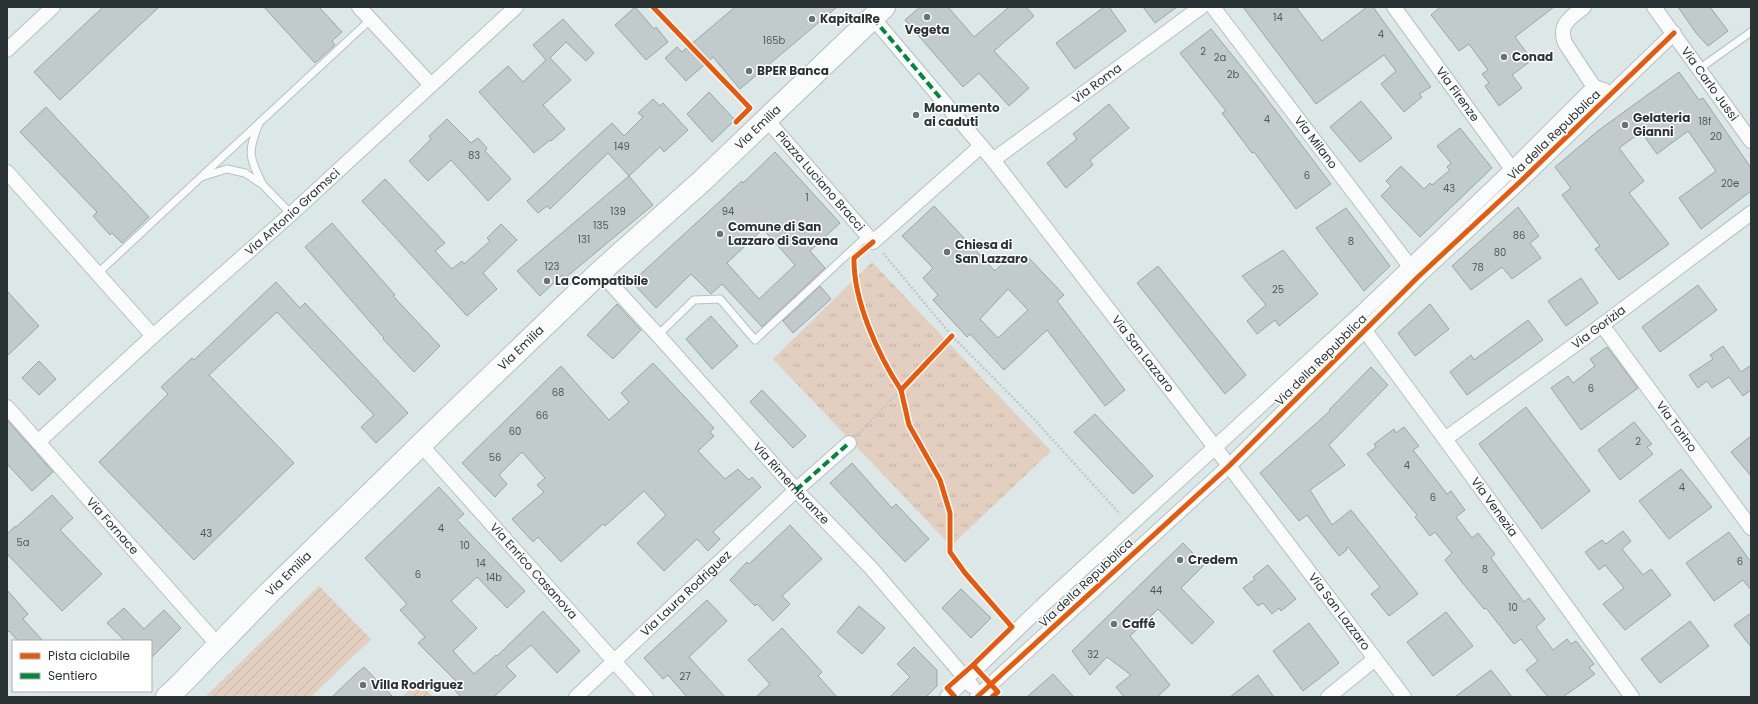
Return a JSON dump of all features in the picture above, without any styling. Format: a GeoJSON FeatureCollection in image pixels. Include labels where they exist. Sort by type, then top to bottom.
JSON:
{"type":"FeatureCollection","features":[{"type":"Feature","properties":{"kind":"main road","name":"Via Emilia"},"geometry":{"type":"LineString","coordinates":[[167,697],[268,594],[600,272],[703,180],[878,12]]}},
{"type":"Feature","properties":{"kind":"street"},"geometry":{"type":"LineString","coordinates":[[7,50],[54,7]]}},
{"type":"Feature","properties":{"kind":"street"},"geometry":{"type":"LineString","coordinates":[[358,7],[431,86]]}},
{"type":"Feature","properties":{"kind":"street","name":"Via Antonio Gramsci"},"geometry":{"type":"LineString","coordinates":[[38,442],[153,336],[291,214],[516,7]]}},
{"type":"Feature","properties":{"kind":"street","name":"Via Roma"},"geometry":{"type":"LineString","coordinates":[[993,160],[1201,7]]}},
{"type":"Feature","properties":{"kind":"street","name":"Via Milano"},"geometry":{"type":"LineString","coordinates":[[1213,7],[1414,272]]}},
{"type":"Feature","properties":{"kind":"street","name":"Via Firenze"},"geometry":{"type":"LineString","coordinates":[[1394,7],[1521,182]]}},
{"type":"Feature","properties":{"kind":"street"},"geometry":{"type":"LineString","coordinates":[[1584,7],[1566,22],[1563,28],[1563,37],[1594,87],[1602,90],[1616,88]]}},
{"type":"Feature","properties":{"kind":"street","name":"Via Carlo Jussi"},"geometry":{"type":"LineString","coordinates":[[1654,7],[1751,141]]}},
{"type":"Feature","properties":{"kind":"street","name":"Via San Lazzaro"},"geometry":{"type":"LineString","coordinates":[[878,12],[942,100],[993,160],[1214,446],[1404,697]]}},
{"type":"Feature","properties":{"kind":"street","name":"Via della Repubblica"},"geometry":{"type":"LineString","coordinates":[[947,697],[1044,603],[1214,446],[1356,318],[1414,272],[1521,182],[1674,33]]}},
{"type":"Feature","properties":{"kind":"street","name":"Via della Repubblica"},"geometry":{"type":"LineString","coordinates":[[979,696],[1228,466],[1365,331],[1414,272],[1512,169],[1594,87]]}},
{"type":"Feature","properties":{"kind":"street","name":"Piazza Luciano Bracci"},"geometry":{"type":"LineString","coordinates":[[767,120],[871,239],[981,146]]}},
{"type":"Feature","properties":{"kind":"street"},"geometry":{"type":"LineString","coordinates":[[7,172],[153,336]]}},
{"type":"Feature","properties":{"kind":"street","name":"Via Gorizia"},"geometry":{"type":"LineString","coordinates":[[1445,439],[1602,325],[1751,213]]}},
{"type":"Feature","properties":{"kind":"street","name":"Via Rimembranze"},"geometry":{"type":"LineString","coordinates":[[600,272],[796,490],[871,568],[979,696]]}},
{"type":"Feature","properties":{"kind":"street","name":"Via Venezia"},"geometry":{"type":"LineString","coordinates":[[1356,318],[1632,697]]}},
{"type":"Feature","properties":{"kind":"street","name":"Via Torino"},"geometry":{"type":"LineString","coordinates":[[1602,325],[1751,528]]}},
{"type":"Feature","properties":{"kind":"street","name":"Via Fornace"},"geometry":{"type":"LineString","coordinates":[[7,407],[218,645]]}},
{"type":"Feature","properties":{"kind":"street","name":"Via Laura Rodriguez"},"geometry":{"type":"LineString","coordinates":[[576,697],[796,490],[849,443]]}},
{"type":"Feature","properties":{"kind":"street","name":"Via Enrico Casanova"},"geometry":{"type":"LineString","coordinates":[[421,445],[646,697]]}},
{"type":"Feature","properties":{"kind":"street"},"geometry":{"type":"LineString","coordinates":[[1328,697],[1375,659]]}},
{"type":"Feature","properties":{"kind":"lane"},"geometry":{"type":"LineString","coordinates":[[97,274],[370,20]]}},
{"type":"Feature","properties":{"kind":"lane"},"geometry":{"type":"LineString","coordinates":[[1699,68],[1751,32]]}},
{"type":"Feature","properties":{"kind":"lane"},"geometry":{"type":"LineString","coordinates":[[259,123],[251,146],[252,163],[262,185]]}},
{"type":"Feature","properties":{"kind":"lane"},"geometry":{"type":"LineString","coordinates":[[201,177],[227,169],[245,173],[262,185],[291,214]]}},
{"type":"Feature","properties":{"kind":"lane"},"geometry":{"type":"LineString","coordinates":[[658,335],[694,300],[720,299],[756,340],[871,239]]}},
{"type":"Feature","properties":{"kind":"path"},"geometry":{"type":"LineString","coordinates":[[871,239],[952,336],[1032,417],[1129,525]]}},
{"type":"Feature","properties":{"kind":"path"},"geometry":{"type":"LineString","coordinates":[[947,342],[952,336]]}},
{"type":"Feature","properties":{"kind":"path"},"geometry":{"type":"LineString","coordinates":[[897,384],[903,397]]}},
{"type":"Feature","properties":{"kind":"path"},"geometry":{"type":"LineString","coordinates":[[849,443],[906,385]]}},
{"type":"Feature","properties":{"kind":"green space"},"geometry":{"type":"Polygon","coordinates":[[[872,262],[1051,451],[951,546],[773,359],[872,262]]]}},
{"type":"Feature","properties":{"kind":"green space"},"geometry":{"type":"Polygon","coordinates":[[[319,586],[371,639],[311,697],[205,697],[319,586]]]}},
{"type":"Feature","properties":{"kind":"green space"},"geometry":{"type":"Polygon","coordinates":[[[418,682],[433,697],[403,697],[418,682]]]}},
{"type":"Feature","properties":{"kind":"building"},"geometry":{"type":"Polygon","coordinates":[[[103,7],[159,7],[60,100],[34,72],[103,7]]]}},
{"type":"Feature","properties":{"kind":"building"},"geometry":{"type":"Polygon","coordinates":[[[264,7],[319,7],[342,32],[332,41],[335,45],[315,63],[264,7]]]}},
{"type":"Feature","properties":{"kind":"building"},"geometry":{"type":"Polygon","coordinates":[[[635,7],[654,29],[656,27],[668,42],[646,60],[615,25],[635,7]]]}},
{"type":"Feature","properties":{"kind":"building"},"geometry":{"type":"Polygon","coordinates":[[[735,7],[837,7],[740,89],[713,57],[686,81],[665,58],[677,47],[682,52],[735,7]]]}},
{"type":"Feature","properties":{"kind":"building"},"geometry":{"type":"Polygon","coordinates":[[[920,7],[948,7],[974,37],[1009,7],[1026,7],[1034,16],[994,51],[1029,88],[1009,106],[979,73],[963,87],[905,20],[920,7]]]}},
{"type":"Feature","properties":{"kind":"building"},"geometry":{"type":"Polygon","coordinates":[[[1104,7],[1109,7],[1126,31],[1075,69],[1056,43],[1104,7]]]}},
{"type":"Feature","properties":{"kind":"building"},"geometry":{"type":"Polygon","coordinates":[[[1143,7],[1177,7],[1155,23],[1143,7]]]}},
{"type":"Feature","properties":{"kind":"building"},"geometry":{"type":"Polygon","coordinates":[[[1243,7],[1296,7],[1322,41],[1367,7],[1373,7],[1431,87],[1419,94],[1422,97],[1404,112],[1381,84],[1396,71],[1384,55],[1316,104],[1243,7]]]}},
{"type":"Feature","properties":{"kind":"building","name":"Conad"},"geometry":{"type":"Polygon","coordinates":[[[1440,7],[1554,7],[1515,37],[1532,60],[1512,75],[1522,88],[1499,106],[1485,86],[1489,83],[1482,74],[1488,70],[1469,44],[1459,51],[1431,15],[1440,7]]]}},
{"type":"Feature","properties":{"kind":"building"},"geometry":{"type":"Polygon","coordinates":[[[1678,7],[1710,7],[1728,31],[1708,46],[1696,33],[1678,7]]]}},
{"type":"Feature","properties":{"kind":"building"},"geometry":{"type":"Polygon","coordinates":[[[563,19],[594,53],[586,61],[566,42],[550,58],[571,80],[543,105],[565,129],[534,153],[479,92],[508,66],[523,82],[546,60],[533,45],[563,19]]]}},
{"type":"Feature","properties":{"kind":"building"},"geometry":{"type":"Polygon","coordinates":[[[1211,29],[1258,87],[1331,184],[1296,209],[1254,152],[1252,153],[1222,113],[1226,111],[1180,53],[1211,29]]]}},
{"type":"Feature","properties":{"kind":"building"},"geometry":{"type":"Polygon","coordinates":[[[1679,72],[1699,100],[1703,98],[1751,168],[1751,191],[1701,229],[1679,198],[1716,171],[1688,131],[1657,154],[1641,132],[1619,148],[1644,181],[1629,193],[1669,244],[1619,280],[1595,249],[1600,246],[1562,195],[1571,188],[1555,167],[1599,130],[1679,72]]]}},
{"type":"Feature","properties":{"kind":"building"},"geometry":{"type":"Polygon","coordinates":[[[709,92],[735,120],[712,142],[687,114],[709,92]]]}},
{"type":"Feature","properties":{"kind":"building"},"geometry":{"type":"Polygon","coordinates":[[[653,99],[660,106],[663,103],[688,130],[664,152],[660,147],[629,176],[608,153],[550,209],[547,206],[538,213],[527,201],[612,123],[624,136],[643,117],[638,113],[653,99]]]}},
{"type":"Feature","properties":{"kind":"building"},"geometry":{"type":"Polygon","coordinates":[[[1361,101],[1392,138],[1360,162],[1330,127],[1361,101]]]}},
{"type":"Feature","properties":{"kind":"building"},"geometry":{"type":"Polygon","coordinates":[[[1109,104],[1129,128],[1090,160],[1093,165],[1066,188],[1047,163],[1077,139],[1073,134],[1109,104]]]}},
{"type":"Feature","properties":{"kind":"building"},"geometry":{"type":"Polygon","coordinates":[[[46,107],[149,217],[122,243],[112,233],[110,235],[93,216],[97,212],[20,132],[46,107]]]}},
{"type":"Feature","properties":{"kind":"building"},"geometry":{"type":"Polygon","coordinates":[[[447,119],[471,143],[478,138],[487,148],[485,151],[511,179],[488,201],[451,160],[428,181],[409,161],[431,139],[429,136],[447,119]]]}},
{"type":"Feature","properties":{"kind":"building"},"geometry":{"type":"Polygon","coordinates":[[[1460,128],[1492,168],[1420,237],[1381,196],[1391,186],[1386,181],[1401,166],[1424,189],[1430,183],[1432,185],[1450,170],[1447,167],[1451,163],[1437,146],[1460,128]]]}},
{"type":"Feature","properties":{"kind":"building","name":"Comune di San Lazzaro di Savena"},"geometry":{"type":"Polygon","coordinates":[[[775,152],[840,223],[810,251],[825,268],[762,327],[722,284],[711,294],[691,274],[656,308],[632,282],[742,181],[743,183],[775,152]],[[763,229],[727,263],[759,299],[795,265],[763,229]]]}},
{"type":"Feature","properties":{"kind":"building"},"geometry":{"type":"Polygon","coordinates":[[[629,176],[653,205],[565,278],[562,275],[540,296],[517,271],[629,176]]]}},
{"type":"Feature","properties":{"kind":"building"},"geometry":{"type":"Polygon","coordinates":[[[385,179],[445,243],[435,251],[452,269],[462,261],[464,264],[490,241],[487,238],[501,224],[517,240],[483,273],[497,289],[467,316],[362,201],[385,179]]]}},
{"type":"Feature","properties":{"kind":"building"},"geometry":{"type":"Polygon","coordinates":[[[934,206],[995,271],[1011,255],[1018,263],[1026,255],[1064,295],[1057,301],[1125,390],[1105,406],[1047,330],[1004,370],[970,334],[967,337],[933,300],[938,295],[923,278],[933,268],[902,236],[934,206]],[[1008,289],[980,319],[998,338],[1028,310],[1008,289]]]}},
{"type":"Feature","properties":{"kind":"building"},"geometry":{"type":"Polygon","coordinates":[[[1518,207],[1539,236],[1530,243],[1541,258],[1512,279],[1502,267],[1471,290],[1452,266],[1518,207]]]}},
{"type":"Feature","properties":{"kind":"building"},"geometry":{"type":"Polygon","coordinates":[[[1346,208],[1390,266],[1364,291],[1316,228],[1346,208]]]}},
{"type":"Feature","properties":{"kind":"building"},"geometry":{"type":"Polygon","coordinates":[[[332,223],[395,295],[393,296],[440,346],[414,372],[383,339],[384,338],[305,247],[332,223]]]}},
{"type":"Feature","properties":{"kind":"building"},"geometry":{"type":"Polygon","coordinates":[[[1283,250],[1318,294],[1279,326],[1275,320],[1257,334],[1247,321],[1266,305],[1242,276],[1283,250]]]}},
{"type":"Feature","properties":{"kind":"building"},"geometry":{"type":"Polygon","coordinates":[[[1158,266],[1246,375],[1225,394],[1137,283],[1158,266]]]}},
{"type":"Feature","properties":{"kind":"building"},"geometry":{"type":"Polygon","coordinates":[[[1581,278],[1598,303],[1566,326],[1548,301],[1581,278]]]}},
{"type":"Feature","properties":{"kind":"building"},"geometry":{"type":"Polygon","coordinates":[[[276,282],[300,308],[305,303],[408,413],[376,443],[361,427],[374,415],[277,312],[209,375],[294,463],[194,560],[99,462],[168,394],[161,387],[192,358],[194,360],[276,282]]]}},
{"type":"Feature","properties":{"kind":"building"},"geometry":{"type":"Polygon","coordinates":[[[1698,285],[1717,310],[1660,352],[1642,327],[1698,285]]]}},
{"type":"Feature","properties":{"kind":"building"},"geometry":{"type":"Polygon","coordinates":[[[820,286],[831,299],[793,333],[783,321],[820,286]]]}},
{"type":"Feature","properties":{"kind":"building"},"geometry":{"type":"Polygon","coordinates":[[[7,291],[39,326],[7,356],[7,291]]]}},
{"type":"Feature","properties":{"kind":"building"},"geometry":{"type":"Polygon","coordinates":[[[617,304],[641,330],[613,359],[587,335],[617,304]]]}},
{"type":"Feature","properties":{"kind":"building"},"geometry":{"type":"Polygon","coordinates":[[[1430,304],[1449,329],[1415,356],[1398,333],[1430,304]]]}},
{"type":"Feature","properties":{"kind":"building"},"geometry":{"type":"Polygon","coordinates":[[[711,316],[738,346],[712,369],[686,339],[711,316]]]}},
{"type":"Feature","properties":{"kind":"building"},"geometry":{"type":"Polygon","coordinates":[[[1528,320],[1543,340],[1467,395],[1450,372],[1471,355],[1474,360],[1528,320]]]}},
{"type":"Feature","properties":{"kind":"building"},"geometry":{"type":"Polygon","coordinates":[[[1723,346],[1741,372],[1751,365],[1751,390],[1743,396],[1729,377],[1712,388],[1707,381],[1698,388],[1689,375],[1713,359],[1710,355],[1723,346]]]}},
{"type":"Feature","properties":{"kind":"building"},"geometry":{"type":"Polygon","coordinates":[[[1607,347],[1638,388],[1581,430],[1551,388],[1568,376],[1573,383],[1595,366],[1590,359],[1607,347]]]}},
{"type":"Feature","properties":{"kind":"building"},"geometry":{"type":"Polygon","coordinates":[[[39,361],[56,379],[39,395],[22,378],[39,361]]]}},
{"type":"Feature","properties":{"kind":"building"},"geometry":{"type":"Polygon","coordinates":[[[653,363],[714,428],[710,432],[714,436],[698,451],[725,479],[738,469],[749,480],[752,477],[761,487],[713,532],[720,539],[708,551],[697,539],[664,571],[637,543],[666,515],[644,491],[605,526],[603,524],[561,562],[538,537],[533,542],[512,519],[544,492],[537,485],[545,478],[522,452],[499,475],[507,484],[495,497],[462,463],[561,366],[609,420],[629,402],[621,393],[653,363]]]}},
{"type":"Feature","properties":{"kind":"building"},"geometry":{"type":"Polygon","coordinates":[[[1371,367],[1388,385],[1329,445],[1345,465],[1310,490],[1332,525],[1351,510],[1418,594],[1389,616],[1371,594],[1380,587],[1348,547],[1346,548],[1347,550],[1339,556],[1307,515],[1299,521],[1260,473],[1330,411],[1329,410],[1371,367]]]}},
{"type":"Feature","properties":{"kind":"building"},"geometry":{"type":"Polygon","coordinates":[[[762,390],[806,436],[793,448],[750,402],[762,390]]]}},
{"type":"Feature","properties":{"kind":"building"},"geometry":{"type":"Polygon","coordinates":[[[1526,407],[1590,491],[1542,529],[1479,444],[1526,407]]]}},
{"type":"Feature","properties":{"kind":"building"},"geometry":{"type":"Polygon","coordinates":[[[1095,414],[1153,476],[1133,494],[1074,432],[1095,414]]]}},
{"type":"Feature","properties":{"kind":"building"},"geometry":{"type":"Polygon","coordinates":[[[7,420],[53,472],[32,491],[7,464],[7,420]]]}},
{"type":"Feature","properties":{"kind":"building"},"geometry":{"type":"Polygon","coordinates":[[[1634,422],[1652,444],[1647,447],[1653,454],[1620,480],[1598,450],[1634,422]]]}},
{"type":"Feature","properties":{"kind":"building"},"geometry":{"type":"Polygon","coordinates":[[[1404,427],[1419,446],[1413,450],[1447,494],[1451,491],[1465,510],[1456,517],[1472,538],[1478,533],[1495,554],[1491,558],[1524,602],[1529,598],[1545,619],[1536,627],[1553,650],[1567,639],[1571,644],[1576,641],[1594,664],[1589,668],[1595,674],[1563,697],[1548,697],[1526,670],[1538,661],[1521,639],[1514,644],[1486,608],[1484,609],[1445,560],[1452,553],[1435,532],[1430,536],[1415,517],[1417,515],[1367,454],[1376,447],[1374,444],[1394,429],[1396,433],[1404,427]]]}},
{"type":"Feature","properties":{"kind":"building"},"geometry":{"type":"Polygon","coordinates":[[[1751,436],[1751,476],[1731,452],[1751,436]]]}},
{"type":"Feature","properties":{"kind":"building"},"geometry":{"type":"Polygon","coordinates":[[[852,463],[892,508],[896,504],[929,539],[905,562],[830,483],[852,463]]]}},
{"type":"Feature","properties":{"kind":"building"},"geometry":{"type":"Polygon","coordinates":[[[1681,469],[1712,507],[1669,539],[1639,501],[1681,469]]]}},
{"type":"Feature","properties":{"kind":"building"},"geometry":{"type":"Polygon","coordinates":[[[439,487],[464,514],[457,520],[525,591],[507,608],[477,577],[451,601],[477,628],[453,651],[474,674],[496,655],[497,656],[543,611],[580,651],[557,673],[531,645],[506,666],[516,676],[494,697],[461,697],[452,687],[457,682],[418,643],[425,637],[400,610],[407,604],[365,558],[439,487]]]}},
{"type":"Feature","properties":{"kind":"building"},"geometry":{"type":"Polygon","coordinates":[[[52,495],[73,518],[60,530],[102,574],[62,611],[7,554],[7,534],[52,495]]]}},
{"type":"Feature","properties":{"kind":"building"},"geometry":{"type":"Polygon","coordinates":[[[790,525],[822,559],[782,596],[790,604],[773,621],[757,604],[755,606],[730,580],[747,562],[749,564],[790,525]]]}},
{"type":"Feature","properties":{"kind":"building"},"geometry":{"type":"Polygon","coordinates":[[[1623,531],[1631,541],[1622,549],[1643,575],[1651,569],[1671,595],[1625,630],[1603,604],[1624,588],[1605,565],[1599,570],[1585,552],[1602,540],[1606,544],[1623,531]]]}},
{"type":"Feature","properties":{"kind":"building"},"geometry":{"type":"Polygon","coordinates":[[[1729,532],[1751,562],[1751,590],[1743,580],[1714,601],[1686,563],[1729,532]]]}},
{"type":"Feature","properties":{"kind":"building"},"geometry":{"type":"Polygon","coordinates":[[[1183,543],[1204,565],[1181,588],[1214,622],[1192,644],[1158,609],[1130,636],[1170,685],[1157,697],[1124,697],[1116,687],[1131,675],[1107,657],[1090,675],[1072,651],[1183,543]]]}},
{"type":"Feature","properties":{"kind":"building"},"geometry":{"type":"Polygon","coordinates":[[[1268,565],[1296,599],[1281,611],[1279,608],[1272,614],[1263,603],[1258,606],[1243,588],[1255,579],[1253,577],[1268,565]]]}},
{"type":"Feature","properties":{"kind":"building"},"geometry":{"type":"Polygon","coordinates":[[[961,589],[991,618],[971,638],[942,608],[961,589]]]}},
{"type":"Feature","properties":{"kind":"building"},"geometry":{"type":"Polygon","coordinates":[[[7,590],[28,614],[23,619],[42,640],[17,640],[9,631],[7,632],[7,590]]]}},
{"type":"Feature","properties":{"kind":"building"},"geometry":{"type":"Polygon","coordinates":[[[707,600],[727,621],[689,657],[725,697],[687,697],[668,675],[663,679],[644,658],[707,600]]]}},
{"type":"Feature","properties":{"kind":"building"},"geometry":{"type":"Polygon","coordinates":[[[859,606],[885,628],[862,654],[837,632],[859,606]]]}},
{"type":"Feature","properties":{"kind":"building"},"geometry":{"type":"Polygon","coordinates":[[[124,608],[144,629],[164,610],[181,628],[152,657],[152,640],[124,640],[107,623],[124,608]]]}},
{"type":"Feature","properties":{"kind":"building"},"geometry":{"type":"Polygon","coordinates":[[[1446,612],[1473,646],[1433,676],[1407,642],[1446,612]]]}},
{"type":"Feature","properties":{"kind":"building"},"geometry":{"type":"Polygon","coordinates":[[[1751,613],[1751,647],[1734,625],[1751,613]]]}},
{"type":"Feature","properties":{"kind":"building"},"geometry":{"type":"Polygon","coordinates":[[[1690,621],[1709,646],[1660,683],[1641,659],[1690,621]]]}},
{"type":"Feature","properties":{"kind":"building"},"geometry":{"type":"Polygon","coordinates":[[[1309,623],[1339,663],[1303,691],[1273,651],[1309,623]]]}},
{"type":"Feature","properties":{"kind":"building"},"geometry":{"type":"Polygon","coordinates":[[[782,628],[822,672],[818,676],[837,697],[756,697],[770,684],[748,660],[782,628]]]}},
{"type":"Feature","properties":{"kind":"building"},"geometry":{"type":"Polygon","coordinates":[[[914,647],[937,670],[937,686],[926,697],[890,697],[910,677],[897,664],[914,647]]]}},
{"type":"Feature","properties":{"kind":"building","name":"Villa Rodriguez"},"geometry":{"type":"Polygon","coordinates":[[[364,667],[393,697],[332,697],[357,673],[364,667]]]}},
{"type":"Feature","properties":{"kind":"building"},"geometry":{"type":"Polygon","coordinates":[[[1491,670],[1512,697],[1455,697],[1491,670]]]}},
{"type":"Feature","properties":{"kind":"building"},"geometry":{"type":"Polygon","coordinates":[[[1053,674],[1074,697],[1027,697],[1053,674]]]}},
{"type":"Feature","properties":{"kind":"building"},"geometry":{"type":"Polygon","coordinates":[[[1258,675],[1274,697],[1230,697],[1258,675]]]}},
{"type":"Feature","properties":{"kind":"marked path"},"geometry":{"type":"LineString","coordinates":[[873,18],[942,100]]}},
{"type":"Feature","properties":{"kind":"marked path"},"geometry":{"type":"LineString","coordinates":[[796,490],[849,443]]}},
{"type":"Feature","properties":{"kind":"cycle path"},"geometry":{"type":"LineString","coordinates":[[653,7],[750,108],[736,122]]}},
{"type":"Feature","properties":{"kind":"cycle path"},"geometry":{"type":"LineString","coordinates":[[977,697],[1229,466],[1418,277],[1521,181],[1674,33]]}},
{"type":"Feature","properties":{"kind":"cycle path"},"geometry":{"type":"LineString","coordinates":[[873,242],[854,258],[858,291],[868,327],[884,361],[901,390]]}},
{"type":"Feature","properties":{"kind":"cycle path"},"geometry":{"type":"LineString","coordinates":[[952,336],[901,390],[909,425],[940,480],[950,513],[950,552],[965,573],[1012,627],[973,665]]}},
{"type":"Feature","properties":{"kind":"cycle path"},"geometry":{"type":"LineString","coordinates":[[955,697],[947,688],[973,665],[998,692],[992,697]]}},
{"type":"Feature","properties":{"kind":"place","name":"Vegeta"},"geometry":{"type":"Point","coordinates":[927,17]}},
{"type":"Feature","properties":{"kind":"place","name":"KapitalRe"},"geometry":{"type":"Point","coordinates":[812,19]}},
{"type":"Feature","properties":{"kind":"place","name":"Conad"},"geometry":{"type":"Point","coordinates":[1504,57]}},
{"type":"Feature","properties":{"kind":"place","name":"BPER Banca"},"geometry":{"type":"Point","coordinates":[749,71]}},
{"type":"Feature","properties":{"kind":"place","name":"Monumento ai caduti"},"geometry":{"type":"Point","coordinates":[916,115]}},
{"type":"Feature","properties":{"kind":"place","name":"Gelateria Gianni"},"geometry":{"type":"Point","coordinates":[1625,125]}},
{"type":"Feature","properties":{"kind":"place","name":"Comune di San Lazzaro di Savena"},"geometry":{"type":"Point","coordinates":[720,234]}},
{"type":"Feature","properties":{"kind":"place","name":"Chiesa di San Lazzaro"},"geometry":{"type":"Point","coordinates":[947,252]}},
{"type":"Feature","properties":{"kind":"place","name":"La Compatibile"},"geometry":{"type":"Point","coordinates":[547,281]}},
{"type":"Feature","properties":{"kind":"place","name":"Credem"},"geometry":{"type":"Point","coordinates":[1180,560]}},
{"type":"Feature","properties":{"kind":"place","name":"Caffé"},"geometry":{"type":"Point","coordinates":[1114,624]}},
{"type":"Feature","properties":{"kind":"place","name":"Villa Rodriguez"},"geometry":{"type":"Point","coordinates":[363,685]}}]}
